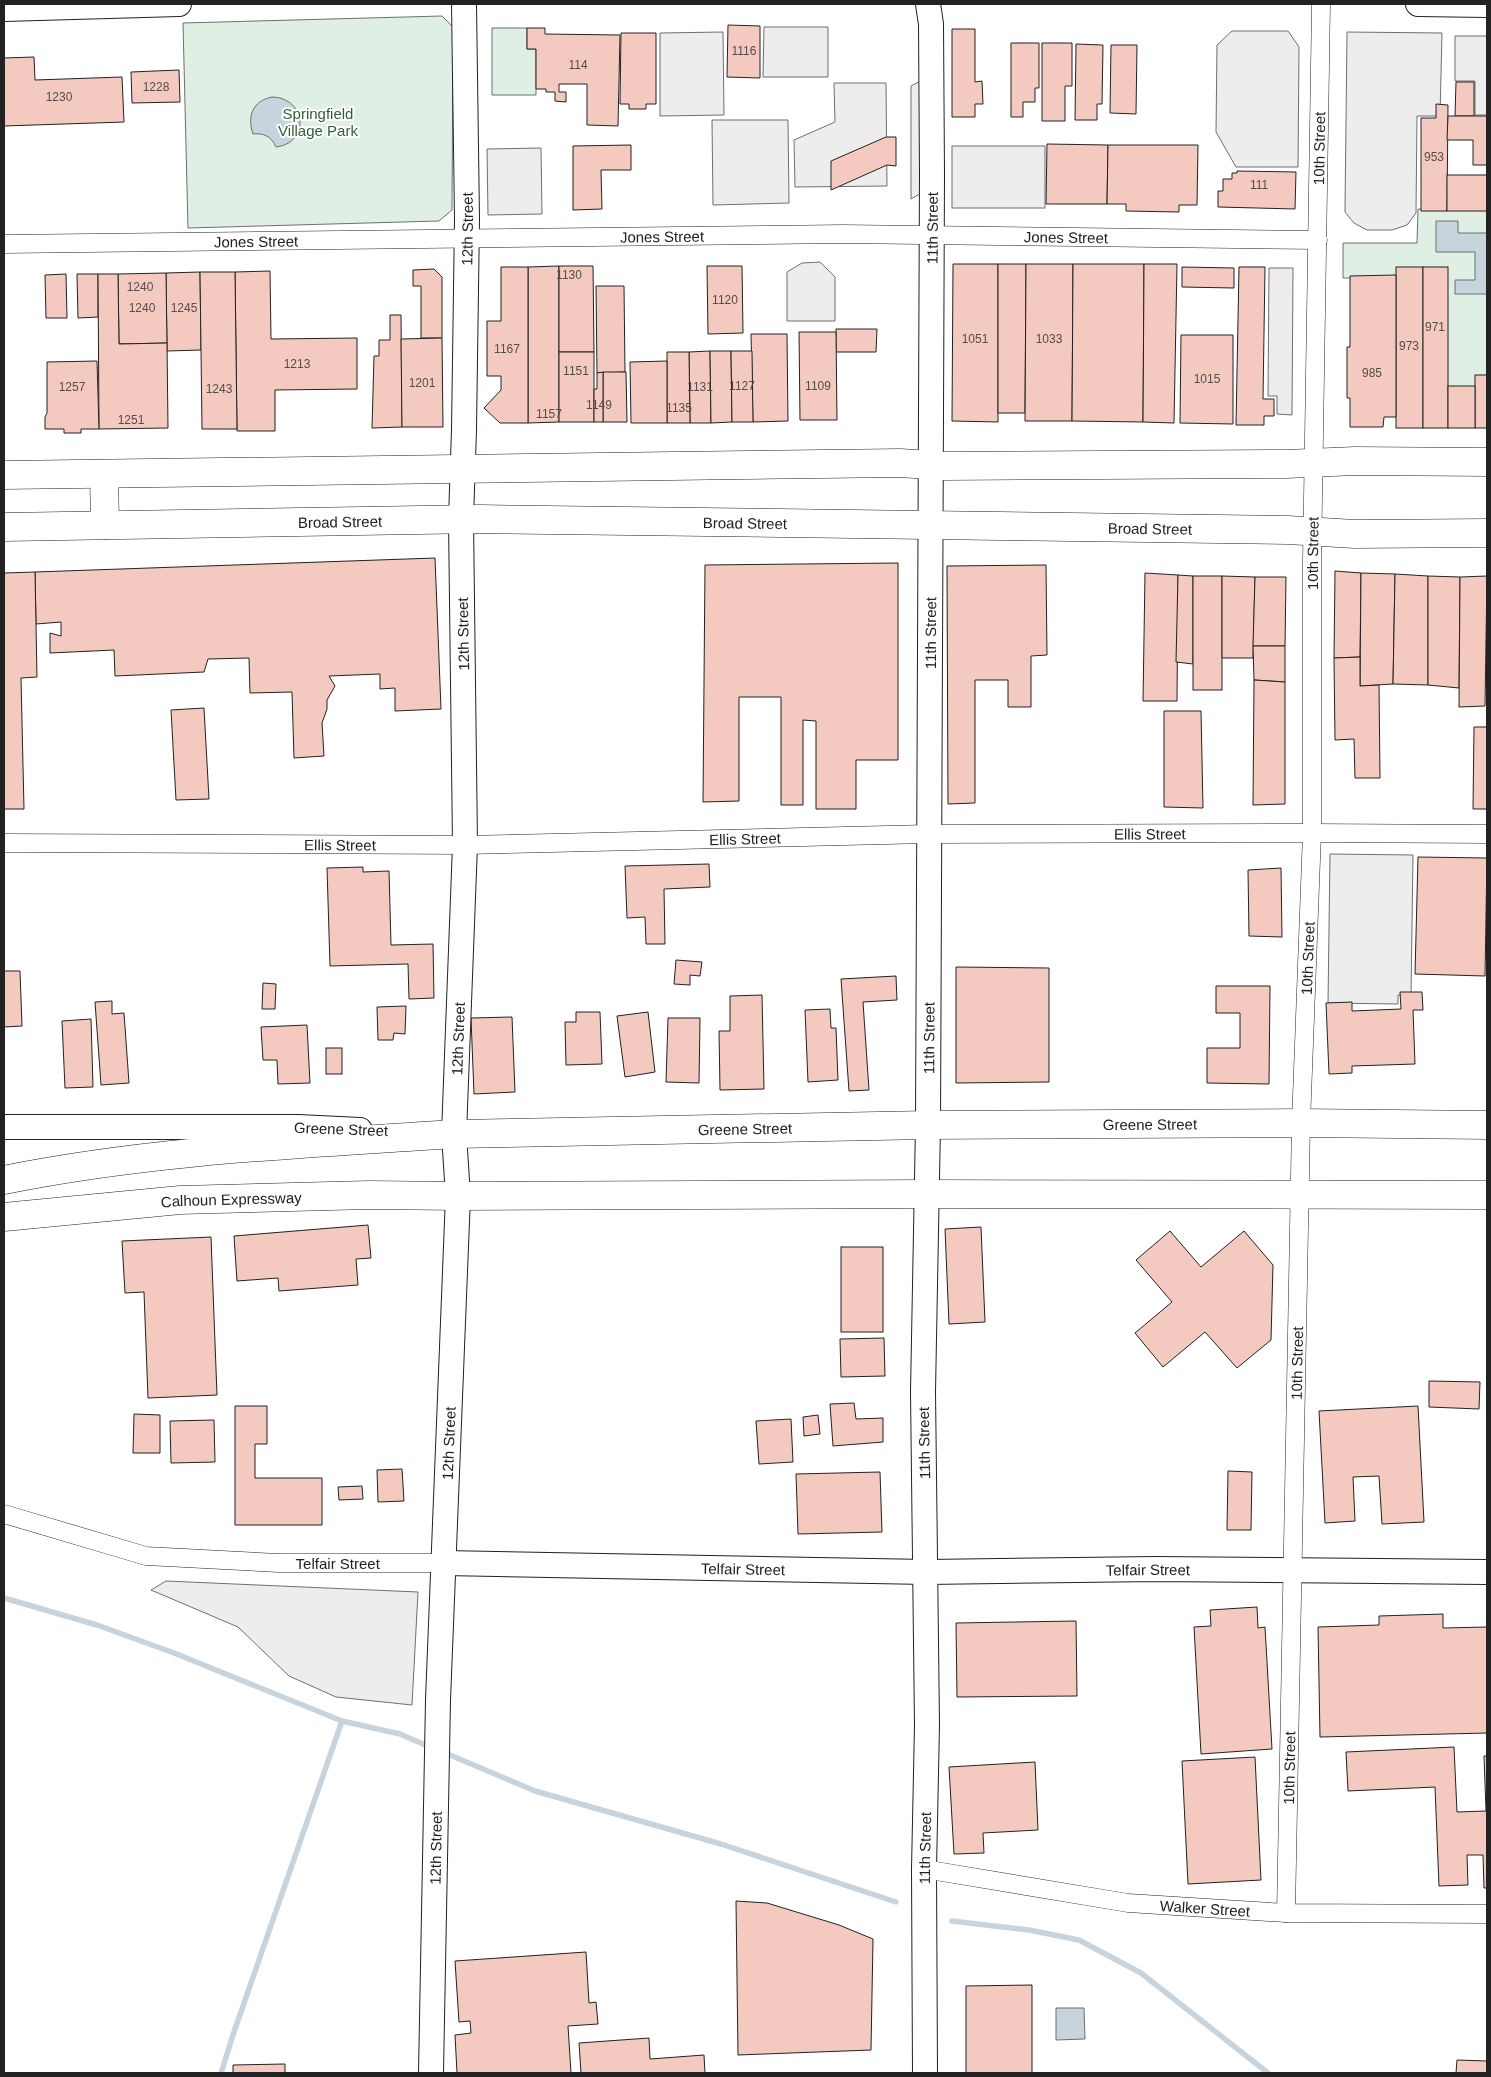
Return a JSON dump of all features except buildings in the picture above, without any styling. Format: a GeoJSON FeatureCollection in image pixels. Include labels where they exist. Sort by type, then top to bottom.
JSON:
{"type":"FeatureCollection","features":[{"type":"Feature","properties":{"kind":"main road"},"geometry":{"type":"LineString","coordinates":[[4,474],[463,470],[900,463],[930,465],[1315,463],[1355,461],[1487,462]]}},
{"type":"Feature","properties":{"kind":"main road"},"geometry":{"type":"LineString","coordinates":[[104,474],[105,525]]}},
{"type":"Feature","properties":{"kind":"main road","name":"Broad Street"},"geometry":{"type":"LineString","coordinates":[[4,527],[461,519],[930,524],[1355,534],[1487,533]]}},
{"type":"Feature","properties":{"kind":"main road","name":"Greene Street"},"geometry":{"type":"LineString","coordinates":[[454,1134],[928,1125],[1301,1123],[1487,1125]]}},
{"type":"Feature","properties":{"kind":"main road"},"geometry":{"type":"LineString","coordinates":[[4,1180],[60,1169],[178,1153],[454,1134]]}},
{"type":"Feature","properties":{"kind":"main road"},"geometry":{"type":"LineString","coordinates":[[458,1196],[928,1194],[1487,1195]]}},
{"type":"Feature","properties":{"kind":"main road","name":"Calhoun Expressway"},"geometry":{"type":"LineString","coordinates":[[4,1217],[180,1200],[369,1195],[458,1196]]}},
{"type":"Feature","properties":{"kind":"street"},"geometry":{"type":"LineString","coordinates":[[4,9],[179,4]]}},
{"type":"Feature","properties":{"kind":"street","name":"12th Street"},"geometry":{"type":"LineString","coordinates":[[431,2073],[438,1700],[458,1196],[454,1134],[465,845],[461,519],[467,239],[464,4]]}},
{"type":"Feature","properties":{"kind":"street","name":"11th Street"},"geometry":{"type":"LineString","coordinates":[[925,2073],[924,1869],[927,1725],[923,1392],[928,1194],[931,234],[931,24],[928,4]]}},
{"type":"Feature","properties":{"kind":"street","name":"10th Street"},"geometry":{"type":"LineString","coordinates":[[1286,1913],[1301,1123],[1312,832],[1313,532],[1321,4]]}},
{"type":"Feature","properties":{"kind":"street"},"geometry":{"type":"LineString","coordinates":[[1418,4],[1487,5]]}},
{"type":"Feature","properties":{"kind":"street","name":"Jones Street"},"geometry":{"type":"LineString","coordinates":[[4,244],[931,234],[1318,240]]}},
{"type":"Feature","properties":{"kind":"street","name":"Ellis Street"},"geometry":{"type":"LineString","coordinates":[[4,843],[465,845],[928,834],[1312,832],[1487,834]]}},
{"type":"Feature","properties":{"kind":"street","name":"Greene Street"},"geometry":{"type":"LineString","coordinates":[[4,1127],[298,1127],[454,1134]]}},
{"type":"Feature","properties":{"kind":"street","name":"Telfair Street"},"geometry":{"type":"LineString","coordinates":[[4,1514],[146,1556],[279,1563],[444,1563],[926,1572],[1156,1569],[1487,1572]]}},
{"type":"Feature","properties":{"kind":"street","name":"Walker Street"},"geometry":{"type":"LineString","coordinates":[[924,1869],[1128,1903],[1286,1913],[1487,1914]]}},
{"type":"Feature","properties":{"kind":"green space","name":"Springfield Village Park"},"geometry":{"type":"Polygon","coordinates":[[[442,16],[453,27],[452,210],[439,221],[188,228],[183,23],[442,16]]]}},
{"type":"Feature","properties":{"kind":"green space"},"geometry":{"type":"Polygon","coordinates":[[[492,28],[527,28],[527,49],[536,49],[536,95],[492,95],[492,28]]]}},
{"type":"Feature","properties":{"kind":"green space"},"geometry":{"type":"Polygon","coordinates":[[[1487,208],[1487,389],[1443,389],[1443,278],[1343,278],[1343,243],[1417,243],[1418,209],[1487,208]]]}},
{"type":"Feature","properties":{"kind":"shaded area"},"geometry":{"type":"Polygon","coordinates":[[[764,27],[828,27],[828,77],[763,77],[764,27]]]}},
{"type":"Feature","properties":{"kind":"shaded area"},"geometry":{"type":"Polygon","coordinates":[[[1232,31],[1288,31],[1299,47],[1298,167],[1236,167],[1216,132],[1217,45],[1232,31]]]}},
{"type":"Feature","properties":{"kind":"shaded area"},"geometry":{"type":"Polygon","coordinates":[[[723,32],[724,115],[660,116],[660,33],[723,32]]]}},
{"type":"Feature","properties":{"kind":"shaded area"},"geometry":{"type":"Polygon","coordinates":[[[1347,32],[1442,33],[1440,116],[1417,116],[1416,213],[1407,225],[1392,230],[1367,230],[1354,223],[1345,212],[1347,32]]]}},
{"type":"Feature","properties":{"kind":"shaded area"},"geometry":{"type":"Polygon","coordinates":[[[1455,36],[1487,36],[1487,115],[1475,115],[1475,81],[1455,81],[1455,36]]]}},
{"type":"Feature","properties":{"kind":"shaded area"},"geometry":{"type":"Polygon","coordinates":[[[924,79],[925,191],[911,199],[911,86],[924,79]]]}},
{"type":"Feature","properties":{"kind":"shaded area"},"geometry":{"type":"Polygon","coordinates":[[[834,83],[886,83],[887,186],[795,187],[794,140],[835,122],[834,83]]]}},
{"type":"Feature","properties":{"kind":"shaded area"},"geometry":{"type":"Polygon","coordinates":[[[272,97],[284,99],[292,105],[298,112],[300,121],[299,130],[295,138],[287,144],[276,147],[267,136],[253,134],[251,128],[251,116],[256,106],[265,99],[272,97]]]}},
{"type":"Feature","properties":{"kind":"shaded area"},"geometry":{"type":"Polygon","coordinates":[[[712,120],[788,120],[789,203],[713,205],[712,120]]]}},
{"type":"Feature","properties":{"kind":"shaded area"},"geometry":{"type":"Polygon","coordinates":[[[952,146],[1045,146],[1045,208],[952,208],[952,146]]]}},
{"type":"Feature","properties":{"kind":"shaded area"},"geometry":{"type":"Polygon","coordinates":[[[541,148],[542,214],[488,215],[487,149],[541,148]]]}},
{"type":"Feature","properties":{"kind":"shaded area"},"geometry":{"type":"Polygon","coordinates":[[[1436,221],[1458,221],[1458,233],[1487,233],[1487,294],[1455,294],[1455,280],[1475,280],[1475,252],[1436,252],[1436,221]]]}},
{"type":"Feature","properties":{"kind":"shaded area"},"geometry":{"type":"Polygon","coordinates":[[[820,262],[835,277],[835,321],[787,321],[787,272],[802,263],[820,262]]]}},
{"type":"Feature","properties":{"kind":"shaded area"},"geometry":{"type":"Polygon","coordinates":[[[1269,268],[1293,268],[1292,415],[1277,414],[1277,396],[1268,396],[1269,268]]]}},
{"type":"Feature","properties":{"kind":"shaded area"},"geometry":{"type":"Polygon","coordinates":[[[1330,854],[1413,855],[1411,995],[1398,995],[1398,1004],[1328,1003],[1330,854]]]}},
{"type":"Feature","properties":{"kind":"shaded area"},"geometry":{"type":"Polygon","coordinates":[[[166,1581],[418,1592],[412,1705],[336,1697],[289,1676],[238,1627],[151,1590],[166,1581]]]}},
{"type":"Feature","properties":{"kind":"shaded area"},"geometry":{"type":"Polygon","coordinates":[[[1056,2008],[1084,2008],[1085,2039],[1056,2040],[1056,2008]]]}},
{"type":"Feature","properties":{"kind":"waterway"},"geometry":{"type":"LineString","coordinates":[[4,1598],[97,1625],[174,1653],[342,1721],[400,1734],[432,1748]]}},
{"type":"Feature","properties":{"kind":"waterway"},"geometry":{"type":"LineString","coordinates":[[221,2073],[342,1721]]}},
{"type":"Feature","properties":{"kind":"waterway"},"geometry":{"type":"LineString","coordinates":[[443,1752],[535,1791],[721,1844],[896,1902]]}},
{"type":"Feature","properties":{"kind":"waterway"},"geometry":{"type":"LineString","coordinates":[[952,1921],[1029,1930],[1079,1940],[1141,1973],[1268,2073]]}}]}
